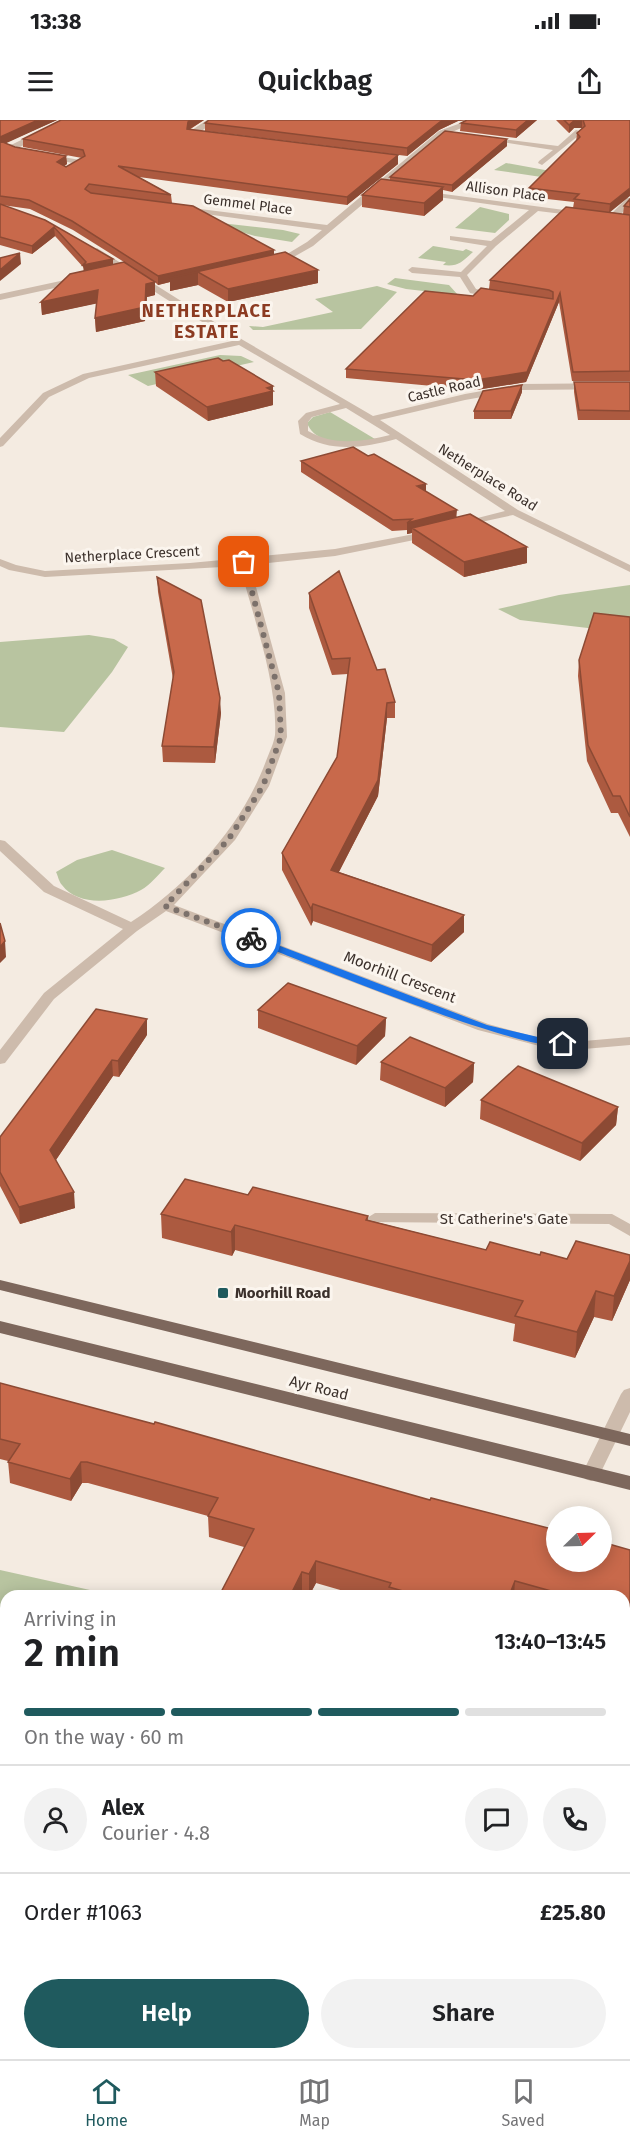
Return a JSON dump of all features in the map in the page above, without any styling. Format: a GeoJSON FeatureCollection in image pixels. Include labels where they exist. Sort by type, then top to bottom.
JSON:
{"type":"FeatureCollection","features":[{"type":"Feature","properties":{"kind":"main road","name":"Ayr Road"},"geometry":{"type":"LineString","coordinates":[[0,1285],[630,1440]]}},
{"type":"Feature","properties":{"kind":"main road","name":"Ayr Road"},"geometry":{"type":"LineString","coordinates":[[0,1327],[630,1483]]}},
{"type":"Feature","properties":{"kind":"street"},"geometry":{"type":"LineString","coordinates":[[4,147],[15,146],[68,120]]}},
{"type":"Feature","properties":{"kind":"street"},"geometry":{"type":"LineString","coordinates":[[203,135],[192,134],[212,120]]}},
{"type":"Feature","properties":{"kind":"street"},"geometry":{"type":"LineString","coordinates":[[267,266],[277,264],[310,244],[442,133],[476,120]]}},
{"type":"Feature","properties":{"kind":"street"},"geometry":{"type":"LineString","coordinates":[[542,163],[579,132]]}},
{"type":"Feature","properties":{"kind":"street"},"geometry":{"type":"LineString","coordinates":[[442,133],[465,136]]}},
{"type":"Feature","properties":{"kind":"street"},"geometry":{"type":"LineString","coordinates":[[477,138],[559,148]]}},
{"type":"Feature","properties":{"kind":"street"},"geometry":{"type":"LineString","coordinates":[[4,147],[26,153]]}},
{"type":"Feature","properties":{"kind":"street"},"geometry":{"type":"LineString","coordinates":[[37,155],[81,162],[63,171]]}},
{"type":"Feature","properties":{"kind":"street"},"geometry":{"type":"LineString","coordinates":[[398,158],[410,160]]}},
{"type":"Feature","properties":{"kind":"street"},"geometry":{"type":"LineString","coordinates":[[380,187],[391,189]]}},
{"type":"Feature","properties":{"kind":"street","name":"Allison Place"},"geometry":{"type":"LineString","coordinates":[[413,192],[590,215]]}},
{"type":"Feature","properties":{"kind":"street"},"geometry":{"type":"LineString","coordinates":[[601,216],[616,218],[630,201]]}},
{"type":"Feature","properties":{"kind":"street","name":"Gemmel Place"},"geometry":{"type":"LineString","coordinates":[[175,208],[329,228]]}},
{"type":"Feature","properties":{"kind":"street"},"geometry":{"type":"LineString","coordinates":[[463,275],[492,244],[535,209]]}},
{"type":"Feature","properties":{"kind":"street"},"geometry":{"type":"LineString","coordinates":[[453,238],[492,244]]}},
{"type":"Feature","properties":{"kind":"street","name":"Netherplace Road"},"geometry":{"type":"LineString","coordinates":[[88,246],[240,342],[372,419],[514,512],[630,569]]}},
{"type":"Feature","properties":{"kind":"street"},"geometry":{"type":"LineString","coordinates":[[115,272],[126,270]]}},
{"type":"Feature","properties":{"kind":"street"},"geometry":{"type":"LineString","coordinates":[[412,270],[463,275]]}},
{"type":"Feature","properties":{"kind":"street"},"geometry":{"type":"LineString","coordinates":[[463,275],[473,291],[506,297]]}},
{"type":"Feature","properties":{"kind":"street"},"geometry":{"type":"LineString","coordinates":[[0,297],[92,277]]}},
{"type":"Feature","properties":{"kind":"street"},"geometry":{"type":"LineString","coordinates":[[159,289],[169,287]]}},
{"type":"Feature","properties":{"kind":"street"},"geometry":{"type":"LineString","coordinates":[[0,444],[46,395],[86,376],[240,342]]}},
{"type":"Feature","properties":{"kind":"street","name":"Castle Road"},"geometry":{"type":"LineString","coordinates":[[372,419],[465,397],[521,387],[630,386]]}},
{"type":"Feature","properties":{"kind":"street"},"geometry":{"type":"LineString","coordinates":[[347,405],[309,416],[303,421],[303,432],[314,440],[335,445],[364,445],[398,436]]}},
{"type":"Feature","properties":{"kind":"street","name":"Netherplace Crescent"},"geometry":{"type":"LineString","coordinates":[[0,562],[13,568],[45,574],[313,557],[358,550],[514,512]]}},
{"type":"Feature","properties":{"kind":"street"},"geometry":{"type":"LineString","coordinates":[[0,1060],[49,996],[132,928],[165,906],[228,840],[263,786],[281,737],[279,693],[244,562]]}},
{"type":"Feature","properties":{"kind":"street"},"geometry":{"type":"LineString","coordinates":[[0,843],[49,889],[132,928]]}},
{"type":"Feature","properties":{"kind":"street","name":"Moorhill Crescent"},"geometry":{"type":"LineString","coordinates":[[165,906],[483,1027],[543,1043],[584,1046],[630,1041]]}},
{"type":"Feature","properties":{"kind":"street","name":"St Catherine's Gate"},"geometry":{"type":"LineString","coordinates":[[375,1218],[612,1219],[630,1231]]}},
{"type":"Feature","properties":{"kind":"street"},"geometry":{"type":"LineString","coordinates":[[591,1474],[630,1394]]}},
{"type":"Feature","properties":{"kind":"green space"},"geometry":{"type":"Polygon","coordinates":[[[506,163],[545,170],[557,169],[548,178],[494,170],[506,163]]]}},
{"type":"Feature","properties":{"kind":"green space"},"geometry":{"type":"Polygon","coordinates":[[[480,207],[509,214],[509,220],[495,233],[455,228],[480,207]]]}},
{"type":"Feature","properties":{"kind":"green space"},"geometry":{"type":"Polygon","coordinates":[[[203,221],[300,234],[292,242],[255,236],[203,221]]]}},
{"type":"Feature","properties":{"kind":"green space"},"geometry":{"type":"Polygon","coordinates":[[[433,246],[463,251],[466,249],[473,252],[463,261],[452,265],[443,265],[446,262],[418,258],[433,246]]]}},
{"type":"Feature","properties":{"kind":"green space"},"geometry":{"type":"Polygon","coordinates":[[[395,278],[449,285],[458,295],[406,289],[387,284],[395,278]]]}},
{"type":"Feature","properties":{"kind":"green space"},"geometry":{"type":"Polygon","coordinates":[[[377,286],[397,292],[361,329],[253,330],[249,326],[263,327],[333,312],[315,299],[377,286]]]}},
{"type":"Feature","properties":{"kind":"green space"},"geometry":{"type":"Polygon","coordinates":[[[220,355],[241,356],[254,362],[148,386],[128,375],[220,355]]]}},
{"type":"Feature","properties":{"kind":"green space"},"geometry":{"type":"Polygon","coordinates":[[[330,412],[375,439],[337,442],[319,437],[307,423],[313,417],[330,412]]]}},
{"type":"Feature","properties":{"kind":"green space"},"geometry":{"type":"Polygon","coordinates":[[[630,585],[630,633],[520,620],[498,609],[559,595],[630,585]]]}},
{"type":"Feature","properties":{"kind":"green space"},"geometry":{"type":"Polygon","coordinates":[[[89,635],[114,639],[128,647],[112,672],[64,732],[0,727],[0,642],[89,635]]]}},
{"type":"Feature","properties":{"kind":"green space"},"geometry":{"type":"Polygon","coordinates":[[[112,850],[165,868],[141,890],[111,900],[89,900],[78,897],[61,884],[56,872],[77,860],[112,850]]]}},
{"type":"Feature","properties":{"kind":"green space"},"geometry":{"type":"Polygon","coordinates":[[[0,1570],[90,1590],[0,1590],[0,1570]]]}},
{"type":"Feature","properties":{"kind":"building"},"geometry":{"type":"Polygon","coordinates":[[[0,120],[38,120],[0,137],[0,120]]]}},
{"type":"Feature","properties":{"kind":"building"},"geometry":{"type":"Polygon","coordinates":[[[61,120],[191,120],[188,122],[187,129],[398,155],[347,197],[118,166],[171,195],[89,184],[85,189],[91,193],[193,206],[274,250],[158,276],[72,221],[29,200],[0,196],[0,141],[15,147],[66,156],[57,162],[66,167],[85,156],[83,150],[23,139],[61,120]]]}},
{"type":"Feature","properties":{"kind":"building"},"geometry":{"type":"Polygon","coordinates":[[[209,120],[445,120],[407,148],[205,123],[209,120]]]}},
{"type":"Feature","properties":{"kind":"building"},"geometry":{"type":"Polygon","coordinates":[[[467,120],[528,120],[516,130],[461,123],[467,120]]]}},
{"type":"Feature","properties":{"kind":"building"},"geometry":{"type":"Polygon","coordinates":[[[564,120],[575,120],[569,125],[564,120]]]}},
{"type":"Feature","properties":{"kind":"building"},"geometry":{"type":"Polygon","coordinates":[[[583,120],[630,120],[630,188],[610,204],[574,199],[579,194],[529,188],[580,137],[577,133],[585,126],[583,120]]]}},
{"type":"Feature","properties":{"kind":"building"},"geometry":{"type":"Polygon","coordinates":[[[445,131],[507,139],[452,185],[390,177],[445,131]]]}},
{"type":"Feature","properties":{"kind":"building"},"geometry":{"type":"Polygon","coordinates":[[[381,179],[443,187],[424,203],[362,195],[381,179]]]}},
{"type":"Feature","properties":{"kind":"building"},"geometry":{"type":"Polygon","coordinates":[[[630,199],[630,207],[624,206],[630,199]]]}},
{"type":"Feature","properties":{"kind":"building"},"geometry":{"type":"Polygon","coordinates":[[[0,204],[45,220],[113,259],[83,265],[86,262],[54,227],[32,246],[0,237],[0,204]]]}},
{"type":"Feature","properties":{"kind":"building"},"geometry":{"type":"Polygon","coordinates":[[[566,207],[630,215],[630,371],[573,372],[560,293],[527,372],[476,380],[346,369],[425,291],[473,296],[481,288],[553,299],[553,292],[549,290],[490,280],[566,207]]]}},
{"type":"Feature","properties":{"kind":"building"},"geometry":{"type":"Polygon","coordinates":[[[285,252],[318,270],[228,289],[198,272],[169,278],[285,252]]]}},
{"type":"Feature","properties":{"kind":"building"},"geometry":{"type":"Polygon","coordinates":[[[20,253],[0,270],[0,258],[20,253]]]}},
{"type":"Feature","properties":{"kind":"building"},"geometry":{"type":"Polygon","coordinates":[[[124,262],[155,282],[146,284],[145,307],[95,318],[98,290],[41,302],[70,274],[124,262]]]}},
{"type":"Feature","properties":{"kind":"building"},"geometry":{"type":"Polygon","coordinates":[[[218,358],[223,361],[229,360],[273,386],[267,388],[273,391],[207,407],[155,372],[218,358]]]}},
{"type":"Feature","properties":{"kind":"building"},"geometry":{"type":"Polygon","coordinates":[[[574,382],[630,382],[630,411],[579,410],[574,382]]]}},
{"type":"Feature","properties":{"kind":"building"},"geometry":{"type":"Polygon","coordinates":[[[522,385],[511,411],[474,411],[483,391],[522,385]]]}},
{"type":"Feature","properties":{"kind":"building"},"geometry":{"type":"Polygon","coordinates":[[[353,447],[368,456],[374,454],[426,484],[417,486],[457,510],[407,523],[412,519],[393,520],[301,461],[353,447]]]}},
{"type":"Feature","properties":{"kind":"building"},"geometry":{"type":"Polygon","coordinates":[[[470,514],[527,547],[464,562],[412,528],[470,514]]]}},
{"type":"Feature","properties":{"kind":"building"},"geometry":{"type":"Polygon","coordinates":[[[339,571],[377,670],[385,669],[395,702],[387,703],[378,780],[331,870],[464,915],[432,945],[313,904],[311,909],[282,853],[337,757],[350,658],[332,659],[309,593],[339,571]]]}},
{"type":"Feature","properties":{"kind":"building"},"geometry":{"type":"Polygon","coordinates":[[[157,577],[201,600],[220,698],[214,747],[162,746],[174,672],[157,577]]]}},
{"type":"Feature","properties":{"kind":"building"},"geometry":{"type":"Polygon","coordinates":[[[594,613],[630,617],[630,817],[620,796],[613,796],[588,745],[579,660],[594,613]]]}},
{"type":"Feature","properties":{"kind":"building"},"geometry":{"type":"Polygon","coordinates":[[[0,923],[5,941],[0,947],[0,923]]]}},
{"type":"Feature","properties":{"kind":"building"},"geometry":{"type":"Polygon","coordinates":[[[288,983],[386,1018],[357,1046],[258,1010],[288,983]]]}},
{"type":"Feature","properties":{"kind":"building"},"geometry":{"type":"Polygon","coordinates":[[[96,1009],[147,1019],[118,1061],[112,1060],[50,1150],[74,1192],[19,1207],[0,1172],[0,1137],[96,1009]]]}},
{"type":"Feature","properties":{"kind":"building"},"geometry":{"type":"Polygon","coordinates":[[[410,1037],[474,1063],[445,1088],[381,1062],[410,1037]]]}},
{"type":"Feature","properties":{"kind":"building"},"geometry":{"type":"Polygon","coordinates":[[[518,1066],[618,1107],[582,1143],[481,1100],[518,1066]]]}},
{"type":"Feature","properties":{"kind":"building"},"geometry":{"type":"Polygon","coordinates":[[[185,1179],[248,1195],[253,1187],[368,1216],[366,1220],[486,1250],[490,1242],[540,1255],[541,1252],[567,1259],[576,1241],[630,1255],[630,1261],[614,1296],[596,1291],[577,1332],[515,1316],[523,1301],[235,1225],[231,1232],[161,1214],[185,1179]]]}},
{"type":"Feature","properties":{"kind":"building"},"geometry":{"type":"Polygon","coordinates":[[[0,1383],[154,1424],[155,1422],[430,1500],[431,1498],[546,1527],[546,1572],[612,1572],[612,1545],[630,1550],[630,1590],[547,1590],[515,1581],[511,1590],[399,1590],[389,1587],[391,1583],[316,1561],[309,1574],[302,1572],[293,1590],[222,1590],[254,1529],[208,1516],[218,1498],[87,1462],[81,1462],[70,1479],[8,1462],[20,1444],[0,1439],[0,1383]]]}},
{"type":"Feature","properties":{"kind":"way so far"},"geometry":{"type":"LineString","coordinates":[[244,562],[279,693],[281,737],[263,786],[228,840],[165,906],[251,938]]}},
{"type":"Feature","properties":{"kind":"place","name":"Moorhill Road"},"geometry":{"type":"Point","coordinates":[223,1293]}},
{"type":"Feature","properties":{"kind":"district","name":"NETHERPLACE ESTATE"},"geometry":{"type":"Point","coordinates":[207,321]}},
{"type":"Feature","properties":{"kind":"route"},"geometry":{"type":"LineString","coordinates":[[251,938],[483,1027],[543,1043],[563,1044]]}}]}
